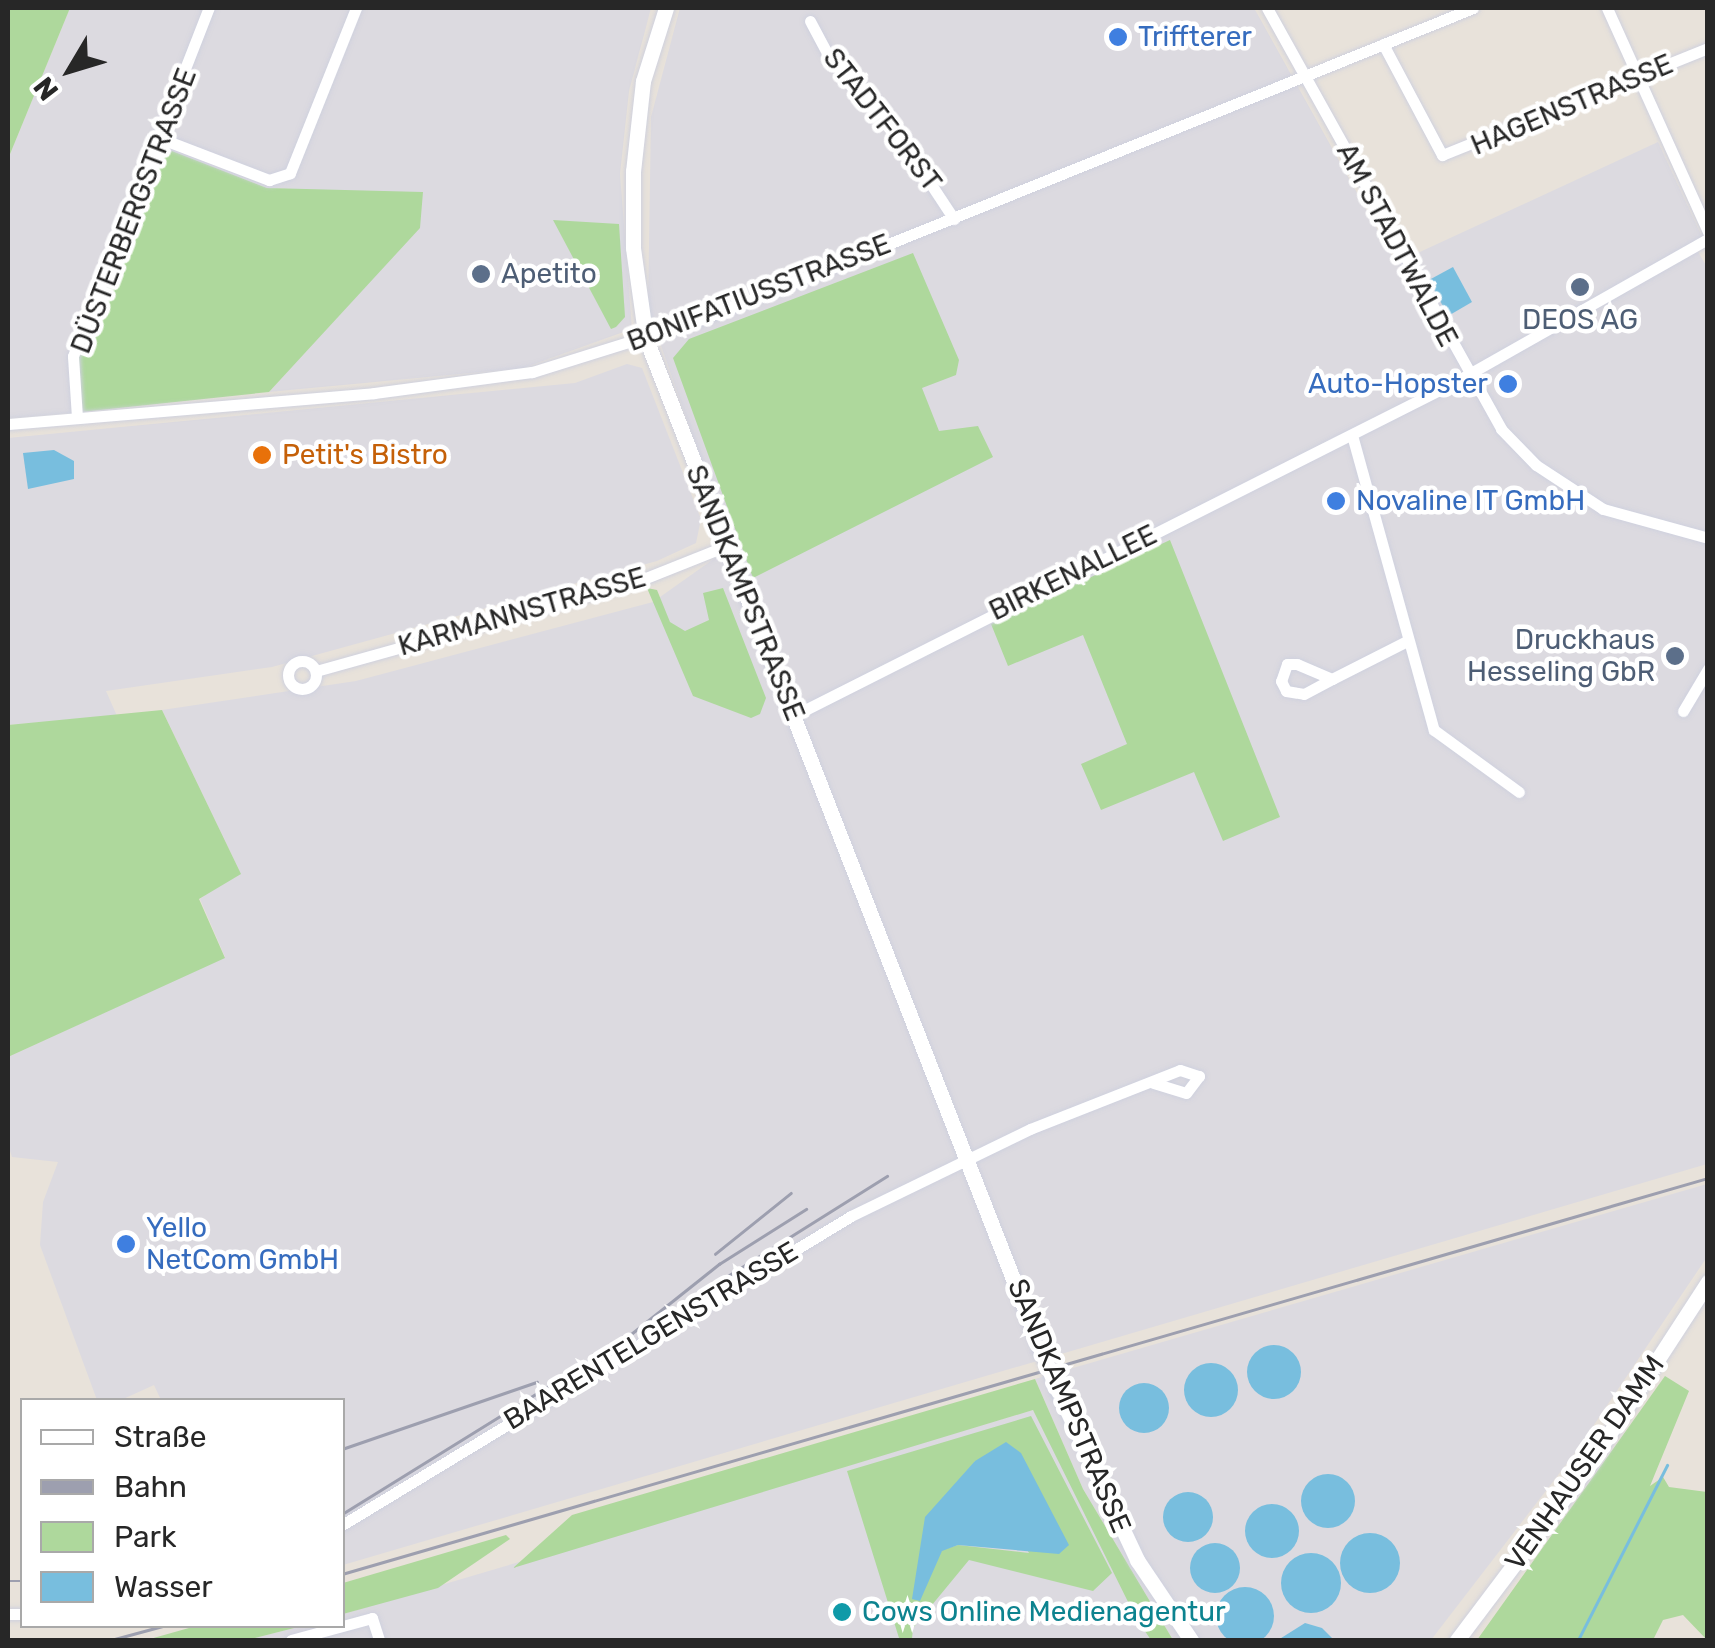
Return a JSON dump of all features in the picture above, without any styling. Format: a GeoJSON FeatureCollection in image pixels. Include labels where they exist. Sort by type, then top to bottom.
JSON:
{"type":"FeatureCollection","features":[{"type":"Feature","properties":{"kind":"street","name":"DÜSTERBERGSTRASSE"},"geometry":{"type":"LineString","coordinates":[[77,417],[73,356],[162,139],[209,8]]}},
{"type":"Feature","properties":{"kind":"street"},"geometry":{"type":"LineString","coordinates":[[162,139],[268,180],[290,173],[356,8]]}},
{"type":"Feature","properties":{"kind":"street","name":"SANDKAMPSTRASSE"},"geometry":{"type":"LineString","coordinates":[[666,8],[643,81],[633,171],[633,248],[646,340],[1058,1391],[1137,1560],[1191,1640]]}},
{"type":"Feature","properties":{"kind":"street","name":"AM STADTWALDE"},"geometry":{"type":"LineString","coordinates":[[1267,8],[1467,376],[1502,429],[1559,483],[1632,521],[1708,538]]}},
{"type":"Feature","properties":{"kind":"street","name":"BONIFATIUSSTRASSE"},"geometry":{"type":"LineString","coordinates":[[8,424],[467,383],[532,372],[646,340],[1305,76],[1451,11],[1472,8]]}},
{"type":"Feature","properties":{"kind":"street"},"geometry":{"type":"LineString","coordinates":[[1607,8],[1708,235]]}},
{"type":"Feature","properties":{"kind":"street","name":"STADTFORST"},"geometry":{"type":"LineString","coordinates":[[810,21],[827,54],[884,113],[954,219]]}},
{"type":"Feature","properties":{"kind":"street","name":"HAGENSTRASSE"},"geometry":{"type":"LineString","coordinates":[[1383,44],[1433,149],[1442,155],[1708,48]]}},
{"type":"Feature","properties":{"kind":"street","name":"BIRKENALLEE"},"geometry":{"type":"LineString","coordinates":[[795,715],[1467,376],[1708,235]]}},
{"type":"Feature","properties":{"kind":"street"},"geometry":{"type":"LineString","coordinates":[[1352,435],[1434,730],[1519,792]]}},
{"type":"Feature","properties":{"kind":"street","name":"KARMANNSTRASSE"},"geometry":{"type":"LineString","coordinates":[[316,671],[623,585],[726,546]]}},
{"type":"Feature","properties":{"kind":"street"},"geometry":{"type":"LineString","coordinates":[[1332,680],[1407,641]]}},
{"type":"Feature","properties":{"kind":"street"},"geometry":{"type":"LineString","coordinates":[[1683,711],[1708,669]]}},
{"type":"Feature","properties":{"kind":"street"},"geometry":{"type":"LineString","coordinates":[[966,1160],[1153,1083]]}},
{"type":"Feature","properties":{"kind":"street","name":"BAARENTELGENSTRASSE"},"geometry":{"type":"LineString","coordinates":[[345,1523],[799,1246],[966,1160]]}},
{"type":"Feature","properties":{"kind":"street","name":"VENHAUSER DAMM"},"geometry":{"type":"LineString","coordinates":[[1456,1640],[1591,1462],[1708,1282]]}},
{"type":"Feature","properties":{"kind":"street"},"geometry":{"type":"LineString","coordinates":[[345,1625],[372,1618],[379,1640]]}},
{"type":"Feature","properties":{"kind":"street"},"geometry":{"type":"LineString","coordinates":[[292,1640],[336,1628]]}},
{"type":"Feature","properties":{"kind":"shaded area"},"geometry":{"type":"Polygon","coordinates":[[[70,8],[651,8],[629,91],[620,174],[632,329],[523,368],[269,392],[419,228],[395,193],[267,188],[172,152],[157,164],[77,357],[81,412],[8,418],[8,159],[70,8]]]}},
{"type":"Feature","properties":{"kind":"shaded area"},"geometry":{"type":"Polygon","coordinates":[[[680,8],[1254,8],[1396,263],[1658,142],[1702,237],[1693,243],[1708,269],[1707,1164],[345,1564],[345,1398],[160,1398],[154,1385],[125,1398],[96,1398],[40,1245],[43,1202],[58,1162],[12,1157],[8,1145],[8,1057],[225,957],[200,899],[239,870],[162,710],[356,681],[653,602],[732,546],[648,309],[651,117],[680,8]]]}},
{"type":"Feature","properties":{"kind":"shaded area","name":"Apetito"},"geometry":{"type":"Polygon","coordinates":[[[627,364],[642,368],[701,519],[696,543],[657,561],[272,667],[106,691],[117,716],[8,725],[8,438],[575,383],[627,364]]]}},
{"type":"Feature","properties":{"kind":"shaded area"},"geometry":{"type":"Polygon","coordinates":[[[1707,1184],[1707,1257],[1575,1453],[1431,1640],[1173,1640],[1083,1489],[1035,1379],[1707,1184]]]}},
{"type":"Feature","properties":{"kind":"shaded area"},"geometry":{"type":"Polygon","coordinates":[[[1033,1410],[1151,1640],[247,1640],[294,1628],[345,1628],[345,1613],[1033,1410]]]}},
{"type":"Feature","properties":{"kind":"green space"},"geometry":{"type":"Polygon","coordinates":[[[8,8],[70,8],[8,159],[8,8]]]}},
{"type":"Feature","properties":{"kind":"green space"},"geometry":{"type":"Polygon","coordinates":[[[172,151],[267,188],[423,192],[420,228],[269,392],[81,412],[77,357],[157,164],[172,151]]]}},
{"type":"Feature","properties":{"kind":"green space"},"geometry":{"type":"Polygon","coordinates":[[[553,220],[619,224],[625,317],[616,327],[611,329],[553,220]]]}},
{"type":"Feature","properties":{"kind":"green space"},"geometry":{"type":"Polygon","coordinates":[[[913,253],[959,360],[956,375],[922,388],[939,431],[978,426],[993,457],[753,578],[673,358],[689,339],[913,253]]]}},
{"type":"Feature","properties":{"kind":"green space"},"geometry":{"type":"Polygon","coordinates":[[[1170,540],[1280,817],[1223,841],[1194,772],[1101,810],[1081,764],[1127,744],[1083,635],[1008,666],[991,624],[1170,540]]]}},
{"type":"Feature","properties":{"kind":"green space"},"geometry":{"type":"Polygon","coordinates":[[[647,588],[657,590],[670,622],[685,631],[709,620],[703,593],[723,588],[766,698],[760,714],[751,718],[693,696],[647,588]]]}},
{"type":"Feature","properties":{"kind":"green space"},"geometry":{"type":"Polygon","coordinates":[[[162,710],[241,874],[199,899],[225,958],[8,1057],[8,725],[162,710]]]}},
{"type":"Feature","properties":{"kind":"green space"},"geometry":{"type":"Polygon","coordinates":[[[1665,1376],[1689,1391],[1650,1486],[1663,1477],[1669,1487],[1707,1492],[1707,1640],[1683,1615],[1663,1620],[1653,1640],[1477,1640],[1665,1376]]]}},
{"type":"Feature","properties":{"kind":"green space"},"geometry":{"type":"Polygon","coordinates":[[[1035,1379],[1083,1489],[1173,1640],[1151,1640],[1136,1618],[1033,1410],[513,1568],[572,1515],[1035,1379]]]}},
{"type":"Feature","properties":{"kind":"green space"},"geometry":{"type":"Polygon","coordinates":[[[1031,1416],[1112,1573],[1093,1591],[969,1560],[913,1628],[912,1639],[899,1638],[847,1471],[1031,1416]],[[975,1461],[932,1571],[942,1550],[958,1545],[1029,1553],[975,1461]]]}},
{"type":"Feature","properties":{"kind":"green space"},"geometry":{"type":"Polygon","coordinates":[[[506,1535],[510,1539],[438,1588],[345,1613],[345,1582],[506,1535]]]}},
{"type":"Feature","properties":{"kind":"green space"},"geometry":{"type":"Polygon","coordinates":[[[189,1628],[294,1628],[247,1640],[150,1639],[189,1628]]]}},
{"type":"Feature","properties":{"kind":"water"},"geometry":{"type":"Polygon","coordinates":[[[1453,267],[1472,302],[1448,316],[1429,280],[1453,267]]]}},
{"type":"Feature","properties":{"kind":"water"},"geometry":{"type":"Polygon","coordinates":[[[54,450],[74,461],[74,479],[28,489],[23,453],[54,450]]]}},
{"type":"Feature","properties":{"kind":"water"},"geometry":{"type":"Polygon","coordinates":[[[1274,1345],[1293,1353],[1301,1372],[1293,1391],[1274,1399],[1255,1391],[1247,1372],[1255,1353],[1274,1345]]]}},
{"type":"Feature","properties":{"kind":"water"},"geometry":{"type":"Polygon","coordinates":[[[1211,1363],[1230,1371],[1238,1390],[1230,1409],[1211,1417],[1192,1409],[1184,1390],[1192,1371],[1211,1363]]]}},
{"type":"Feature","properties":{"kind":"water"},"geometry":{"type":"Polygon","coordinates":[[[1144,1383],[1162,1390],[1169,1408],[1162,1426],[1144,1433],[1126,1426],[1119,1408],[1126,1390],[1144,1383]]]}},
{"type":"Feature","properties":{"kind":"water"},"geometry":{"type":"Polygon","coordinates":[[[1006,1442],[1021,1453],[1069,1545],[1059,1554],[958,1545],[942,1551],[920,1601],[912,1599],[925,1517],[975,1461],[1006,1442]]]}},
{"type":"Feature","properties":{"kind":"water"},"geometry":{"type":"Polygon","coordinates":[[[1328,1474],[1347,1482],[1355,1501],[1347,1520],[1328,1528],[1309,1520],[1301,1501],[1309,1482],[1328,1474]]]}},
{"type":"Feature","properties":{"kind":"water"},"geometry":{"type":"Polygon","coordinates":[[[1188,1492],[1206,1499],[1213,1517],[1206,1535],[1188,1542],[1170,1535],[1163,1517],[1170,1499],[1188,1492]]]}},
{"type":"Feature","properties":{"kind":"water"},"geometry":{"type":"Polygon","coordinates":[[[1272,1504],[1291,1512],[1299,1531],[1291,1550],[1272,1558],[1253,1550],[1245,1531],[1253,1512],[1272,1504]]]}},
{"type":"Feature","properties":{"kind":"water"},"geometry":{"type":"Polygon","coordinates":[[[1370,1533],[1392,1541],[1400,1563],[1392,1585],[1370,1593],[1348,1585],[1340,1563],[1348,1541],[1370,1533]]]}},
{"type":"Feature","properties":{"kind":"water"},"geometry":{"type":"Polygon","coordinates":[[[1215,1543],[1233,1550],[1240,1568],[1233,1586],[1215,1593],[1197,1586],[1190,1568],[1197,1550],[1215,1543]]]}},
{"type":"Feature","properties":{"kind":"water"},"geometry":{"type":"Polygon","coordinates":[[[1311,1553],[1333,1561],[1341,1583],[1333,1605],[1311,1613],[1289,1605],[1281,1583],[1289,1561],[1311,1553]]]}},
{"type":"Feature","properties":{"kind":"water"},"geometry":{"type":"Polygon","coordinates":[[[1245,1587],[1266,1595],[1274,1616],[1266,1637],[1245,1645],[1224,1637],[1216,1616],[1224,1595],[1245,1587]]]}},
{"type":"Feature","properties":{"kind":"water"},"geometry":{"type":"Polygon","coordinates":[[[1305,1623],[1322,1628],[1334,1640],[1278,1640],[1305,1623]]]}},
{"type":"Feature","properties":{"kind":"waterway"},"geometry":{"type":"LineString","coordinates":[[1578,1640],[1667,1465]]}},
{"type":"Feature","properties":{"kind":"railway"},"geometry":{"type":"LineString","coordinates":[[726,1277],[887,1176]]}},
{"type":"Feature","properties":{"kind":"railway"},"geometry":{"type":"LineString","coordinates":[[345,1573],[1708,1178]]}},
{"type":"Feature","properties":{"kind":"railway"},"geometry":{"type":"LineString","coordinates":[[715,1254],[791,1193]]}},
{"type":"Feature","properties":{"kind":"railway"},"geometry":{"type":"LineString","coordinates":[[345,1512],[626,1338],[719,1264],[806,1209]]}},
{"type":"Feature","properties":{"kind":"railway"},"geometry":{"type":"LineString","coordinates":[[345,1448],[537,1382]]}},
{"type":"Feature","properties":{"kind":"railway"},"geometry":{"type":"LineString","coordinates":[[8,1581],[20,1581]]}},
{"type":"Feature","properties":{"kind":"railway"},"geometry":{"type":"LineString","coordinates":[[111,1640],[156,1628]]}},
{"type":"Feature","properties":{"kind":"place","name":"Triffterer"},"geometry":{"type":"Point","coordinates":[1118,37]}},
{"type":"Feature","properties":{"kind":"place","name":"Apetito"},"geometry":{"type":"Point","coordinates":[481,274]}},
{"type":"Feature","properties":{"kind":"place","name":"DEOS AG"},"geometry":{"type":"Point","coordinates":[1580,287]}},
{"type":"Feature","properties":{"kind":"place","name":"Auto-Hopster"},"geometry":{"type":"Point","coordinates":[1508,384]}},
{"type":"Feature","properties":{"kind":"place","name":"Petit's Bistro"},"geometry":{"type":"Point","coordinates":[262,455]}},
{"type":"Feature","properties":{"kind":"place","name":"Novaline IT GmbH"},"geometry":{"type":"Point","coordinates":[1336,501]}},
{"type":"Feature","properties":{"kind":"place","name":"Druckhaus Hesseling GbR"},"geometry":{"type":"Point","coordinates":[1675,656]}},
{"type":"Feature","properties":{"kind":"place","name":"Yello NetCom GmbH"},"geometry":{"type":"Point","coordinates":[126,1244]}},
{"type":"Feature","properties":{"kind":"place","name":"Cows Online Medienagentur"},"geometry":{"type":"Point","coordinates":[842,1612]}}]}
